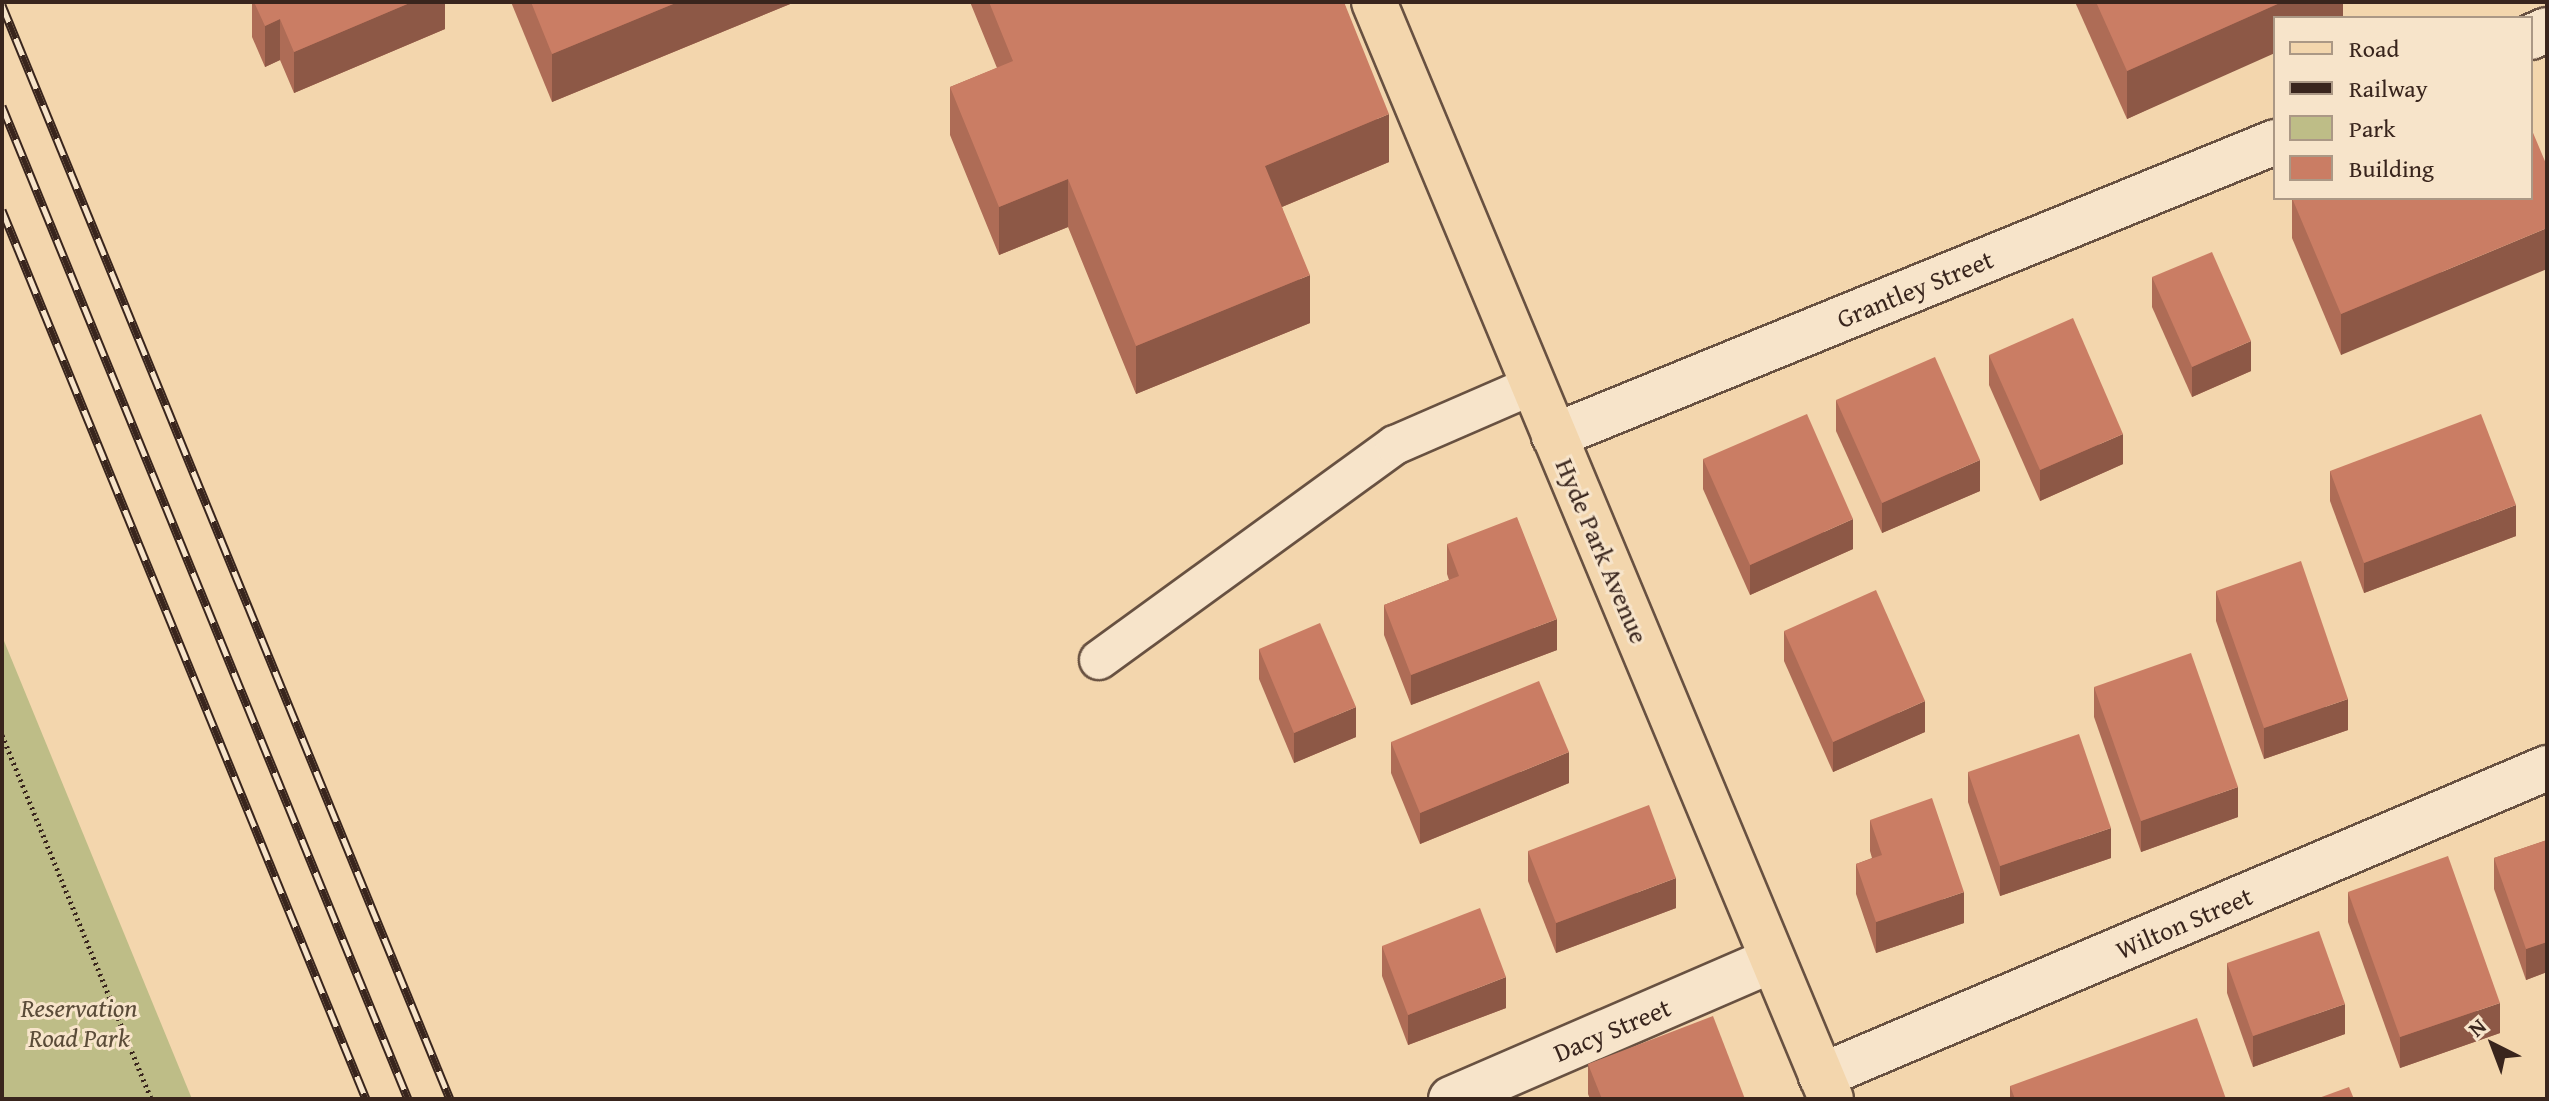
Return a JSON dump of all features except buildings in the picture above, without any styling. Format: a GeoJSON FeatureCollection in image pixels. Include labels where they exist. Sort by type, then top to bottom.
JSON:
{"type":"FeatureCollection","features":[{"type":"Feature","properties":{"kind":"main road","name":"Hyde Park Avenue"},"geometry":{"type":"LineString","coordinates":[[1374,2],[1826,1088]]}},
{"type":"Feature","properties":{"kind":"street","name":"Grantley Street"},"geometry":{"type":"LineString","coordinates":[[1554,436],[2273,143]]}},
{"type":"Feature","properties":{"kind":"street","name":"Wilton Street"},"geometry":{"type":"LineString","coordinates":[[1826,1088],[2547,768]]}},
{"type":"Feature","properties":{"kind":"street","name":"Dacy Street"},"geometry":{"type":"LineString","coordinates":[[1451,1099],[1772,960]]}},
{"type":"Feature","properties":{"kind":"lane"},"geometry":{"type":"LineString","coordinates":[[1099,660],[1395,445],[1533,385]]}},
{"type":"Feature","properties":{"kind":"path"},"geometry":{"type":"LineString","coordinates":[[2,735],[151,1099]]}},
{"type":"Feature","properties":{"kind":"green space","name":"Reservation Road Park"},"geometry":{"type":"Polygon","coordinates":[[[2,636],[192,1099],[2,1099],[2,636]]]}},
{"type":"Feature","properties":{"kind":"railway"},"geometry":{"type":"LineString","coordinates":[[2,5],[450,1099]]}},
{"type":"Feature","properties":{"kind":"railway"},"geometry":{"type":"LineString","coordinates":[[2,106],[408,1099]]}},
{"type":"Feature","properties":{"kind":"railway"},"geometry":{"type":"LineString","coordinates":[[2,210],[366,1099]]}}]}
